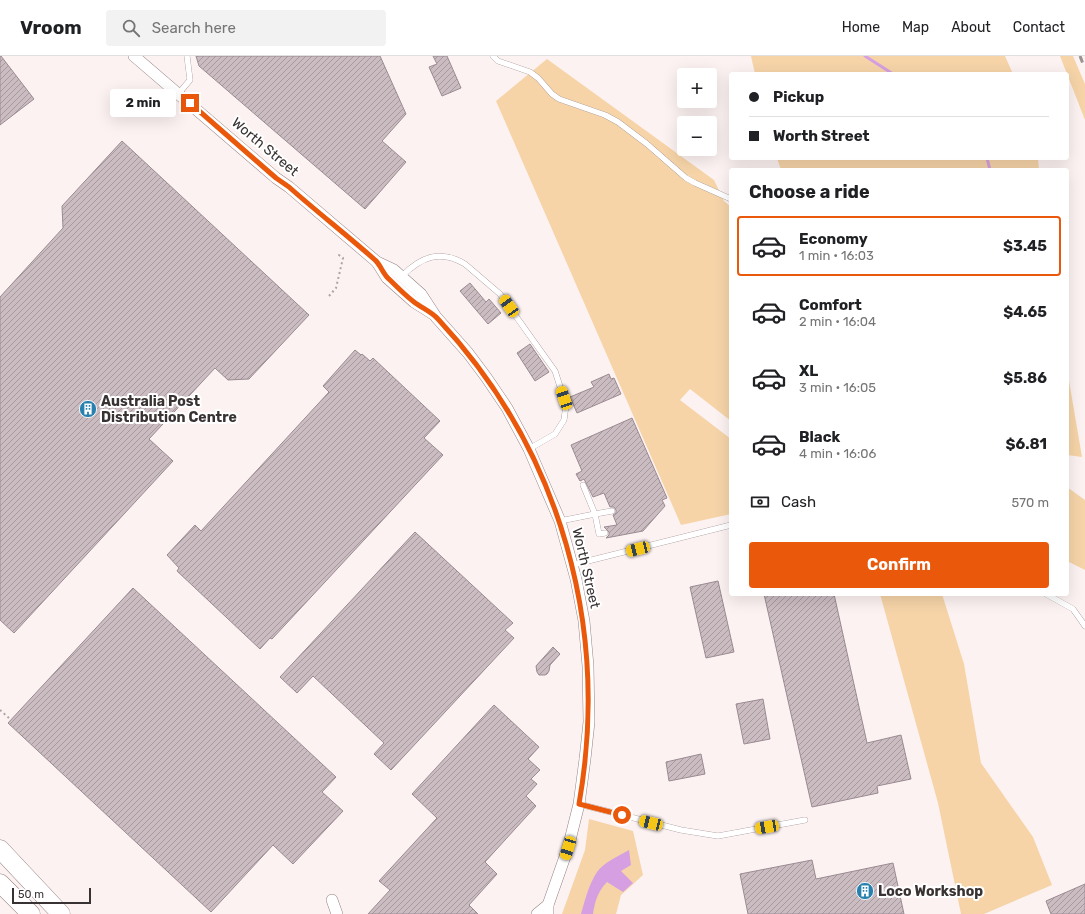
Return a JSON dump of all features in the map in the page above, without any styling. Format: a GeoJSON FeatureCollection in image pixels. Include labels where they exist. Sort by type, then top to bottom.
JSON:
{"type":"FeatureCollection","features":[{"type":"Feature","properties":{"kind":"highway"},"geometry":{"type":"LineString","coordinates":[[0,849],[61,914]]}},
{"type":"Feature","properties":{"kind":"highway"},"geometry":{"type":"LineString","coordinates":[[0,883],[31,914]]}},
{"type":"Feature","properties":{"kind":"street","name":"Worth Street"},"geometry":{"type":"LineString","coordinates":[[134,56],[179,93],[276,178],[289,187],[377,262],[394,270],[421,294],[436,317],[468,353],[486,377],[507,408],[529,449],[560,521],[572,565],[584,621],[589,696],[589,722],[579,804],[568,848],[548,910],[537,914]]}},
{"type":"Feature","properties":{"kind":"street","name":"Worth Street"},"geometry":{"type":"LineString","coordinates":[[377,262],[387,278],[414,302],[436,317]]}},
{"type":"Feature","properties":{"kind":"street"},"geometry":{"type":"LineString","coordinates":[[332,900],[337,914]]}},
{"type":"Feature","properties":{"kind":"lane"},"geometry":{"type":"LineString","coordinates":[[179,93],[190,80],[187,56]]}},
{"type":"Feature","properties":{"kind":"lane"},"geometry":{"type":"LineString","coordinates":[[493,56],[498,61],[530,72],[559,99],[605,115],[618,122],[647,144],[686,178],[729,198]]}},
{"type":"Feature","properties":{"kind":"lane"},"geometry":{"type":"LineString","coordinates":[[402,276],[412,266],[424,259],[445,256],[465,264],[500,294],[555,371],[566,405],[564,420],[559,430],[551,438],[529,449]]}},
{"type":"Feature","properties":{"kind":"lane"},"geometry":{"type":"LineString","coordinates":[[583,485],[595,514],[599,534],[605,533]]}},
{"type":"Feature","properties":{"kind":"lane"},"geometry":{"type":"LineString","coordinates":[[560,521],[612,511]]}},
{"type":"Feature","properties":{"kind":"lane"},"geometry":{"type":"LineString","coordinates":[[572,565],[729,526]]}},
{"type":"Feature","properties":{"kind":"lane"},"geometry":{"type":"LineString","coordinates":[[1050,596],[1073,609],[1085,626]]}},
{"type":"Feature","properties":{"kind":"lane"},"geometry":{"type":"LineString","coordinates":[[579,804],[681,830],[718,836],[805,820]]}},
{"type":"Feature","properties":{"kind":"path"},"geometry":{"type":"LineString","coordinates":[[329,296],[336,288],[343,258],[339,255],[341,252]]}},
{"type":"Feature","properties":{"kind":"path"},"geometry":{"type":"LineString","coordinates":[[0,710],[9,718]]}},
{"type":"Feature","properties":{"kind":"shaded area"},"geometry":{"type":"Polygon","coordinates":[[[751,56],[1005,56],[1012,72],[755,72],[751,56]]]}},
{"type":"Feature","properties":{"kind":"shaded area"},"geometry":{"type":"Polygon","coordinates":[[[1060,56],[1073,56],[1085,84],[1085,120],[1069,79],[1069,72],[1066,72],[1060,56]]]}},
{"type":"Feature","properties":{"kind":"shaded area"},"geometry":{"type":"Polygon","coordinates":[[[547,59],[677,153],[677,156],[681,156],[714,180],[724,201],[729,205],[729,419],[690,389],[680,400],[729,437],[729,514],[681,525],[496,101],[547,59]]]}},
{"type":"Feature","properties":{"kind":"shaded area"},"geometry":{"type":"Polygon","coordinates":[[[778,160],[1038,160],[1039,168],[780,168],[778,160]]]}},
{"type":"Feature","properties":{"kind":"shaded area"},"geometry":{"type":"Polygon","coordinates":[[[1069,381],[1082,457],[1069,455],[1069,381]]]}},
{"type":"Feature","properties":{"kind":"shaded area"},"geometry":{"type":"Polygon","coordinates":[[[1069,488],[1085,500],[1085,570],[1069,562],[1069,488]]]}},
{"type":"Feature","properties":{"kind":"shaded area"},"geometry":{"type":"Polygon","coordinates":[[[881,596],[943,596],[964,664],[981,763],[1033,837],[1052,885],[984,914],[961,914],[938,803],[881,596]]]}},
{"type":"Feature","properties":{"kind":"shaded area"},"geometry":{"type":"Polygon","coordinates":[[[589,819],[633,831],[643,875],[621,895],[616,914],[562,914],[585,850],[589,819]]]}},
{"type":"Feature","properties":{"kind":"shaded area"},"geometry":{"type":"Polygon","coordinates":[[[629,850],[631,865],[621,871],[633,883],[623,892],[607,882],[597,896],[593,914],[581,914],[589,887],[600,868],[629,850]]]}},
{"type":"Feature","properties":{"kind":"building"},"geometry":{"type":"Polygon","coordinates":[[[0,56],[34,99],[0,125],[0,56]]]}},
{"type":"Feature","properties":{"kind":"building"},"geometry":{"type":"Polygon","coordinates":[[[196,56],[380,56],[406,114],[382,141],[406,162],[365,209],[199,66],[196,56]]]}},
{"type":"Feature","properties":{"kind":"building"},"geometry":{"type":"Polygon","coordinates":[[[433,56],[447,56],[461,88],[442,96],[429,67],[437,64],[433,56]]]}},
{"type":"Feature","properties":{"kind":"building","name":"Australia Post Distribution Centre"},"geometry":{"type":"Polygon","coordinates":[[[122,141],[309,315],[249,379],[228,380],[215,368],[149,439],[173,461],[14,633],[0,620],[0,297],[63,228],[62,206],[122,141]]]}},
{"type":"Feature","properties":{"kind":"building"},"geometry":{"type":"Polygon","coordinates":[[[470,283],[486,302],[489,299],[501,313],[488,324],[460,291],[470,283]]]}},
{"type":"Feature","properties":{"kind":"building"},"geometry":{"type":"Polygon","coordinates":[[[530,344],[549,372],[535,381],[517,353],[530,344]]]}},
{"type":"Feature","properties":{"kind":"building"},"geometry":{"type":"Polygon","coordinates":[[[355,350],[370,361],[373,358],[440,421],[424,438],[443,455],[272,639],[270,638],[260,649],[177,571],[179,568],[167,555],[195,525],[201,531],[329,392],[323,386],[355,350]]]}},
{"type":"Feature","properties":{"kind":"building"},"geometry":{"type":"Polygon","coordinates":[[[609,374],[611,379],[614,378],[621,394],[577,413],[570,397],[594,387],[591,382],[609,374]]]}},
{"type":"Feature","properties":{"kind":"building"},"geometry":{"type":"Polygon","coordinates":[[[632,418],[667,498],[662,500],[665,506],[643,531],[606,538],[609,535],[609,532],[604,527],[617,525],[613,515],[616,513],[616,510],[614,507],[610,507],[604,493],[593,497],[584,479],[580,481],[576,474],[582,471],[571,445],[632,418]]]}},
{"type":"Feature","properties":{"kind":"building"},"geometry":{"type":"Polygon","coordinates":[[[415,532],[513,623],[505,630],[514,638],[391,770],[374,754],[384,743],[313,676],[297,693],[280,677],[415,532]]]}},
{"type":"Feature","properties":{"kind":"building"},"geometry":{"type":"Polygon","coordinates":[[[718,581],[734,652],[706,658],[690,587],[718,581]]]}},
{"type":"Feature","properties":{"kind":"building"},"geometry":{"type":"Polygon","coordinates":[[[133,588],[336,777],[322,792],[343,811],[293,864],[273,845],[211,912],[8,723],[133,588]]]}},
{"type":"Feature","properties":{"kind":"building"},"geometry":{"type":"Polygon","coordinates":[[[764,596],[834,596],[867,743],[901,735],[911,779],[877,786],[878,793],[812,807],[764,596]]]}},
{"type":"Feature","properties":{"kind":"building"},"geometry":{"type":"Polygon","coordinates":[[[553,647],[560,654],[550,665],[547,674],[539,675],[536,666],[553,647]]]}},
{"type":"Feature","properties":{"kind":"building"},"geometry":{"type":"Polygon","coordinates":[[[763,699],[770,739],[744,744],[736,704],[763,699]]]}},
{"type":"Feature","properties":{"kind":"building"},"geometry":{"type":"Polygon","coordinates":[[[494,705],[539,747],[528,759],[540,770],[531,779],[537,784],[526,796],[536,806],[485,862],[497,874],[469,905],[478,914],[368,914],[390,890],[379,881],[437,818],[412,794],[494,705]]]}},
{"type":"Feature","properties":{"kind":"building"},"geometry":{"type":"Polygon","coordinates":[[[701,754],[705,774],[669,781],[666,762],[701,754]]]}},
{"type":"Feature","properties":{"kind":"building"},"geometry":{"type":"Polygon","coordinates":[[[812,860],[816,879],[893,863],[904,914],[748,914],[740,874],[812,860]]]}},
{"type":"Feature","properties":{"kind":"building"},"geometry":{"type":"Polygon","coordinates":[[[1085,884],[1085,914],[1051,914],[1046,901],[1085,884]]]}},
{"type":"Feature","properties":{"kind":"waterway"},"geometry":{"type":"LineString","coordinates":[[865,56],[890,72]]}},
{"type":"Feature","properties":{"kind":"waterway"},"geometry":{"type":"LineString","coordinates":[[988,160],[990,168]]}},
{"type":"Feature","properties":{"kind":"railway"},"geometry":{"type":"LineString","coordinates":[[1080,56],[1085,69]]}},
{"type":"Feature","properties":{"kind":"place","name":"Australia Post Distribution Centre"},"geometry":{"type":"Point","coordinates":[88,409]}},
{"type":"Feature","properties":{"kind":"place","name":"Loco Workshop"},"geometry":{"type":"Point","coordinates":[865,891]}},
{"type":"Feature","properties":{"kind":"route"},"geometry":{"type":"LineString","coordinates":[[190,103],[276,178],[289,187],[377,262],[387,278],[414,302],[436,317],[468,353],[507,408],[529,449],[560,521],[576,579],[584,621],[588,666],[589,722],[579,804],[622,815]]}}]}
